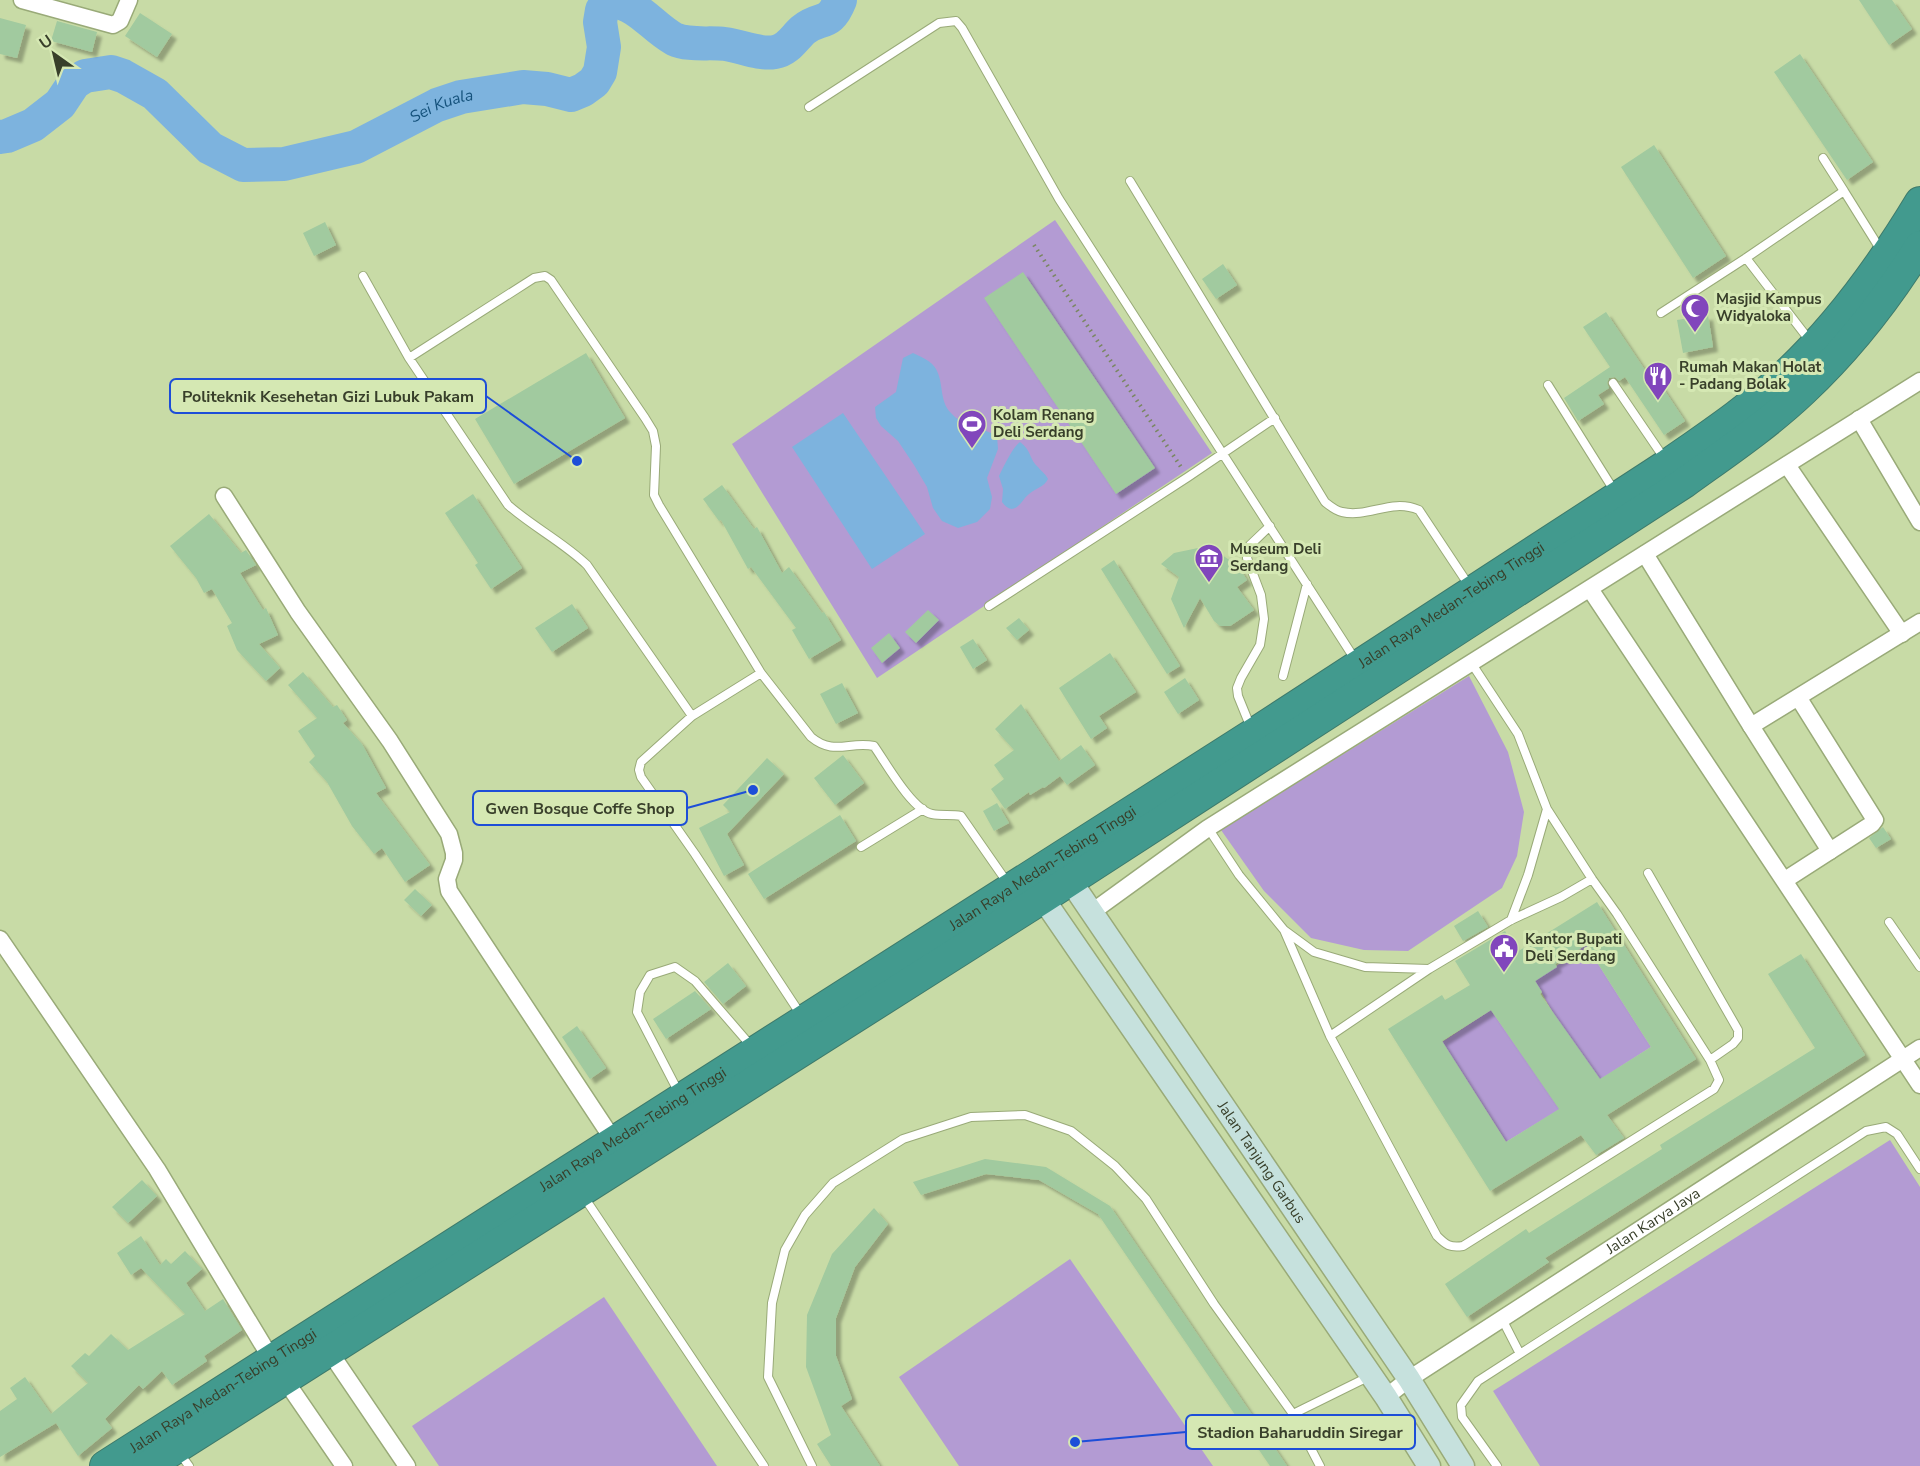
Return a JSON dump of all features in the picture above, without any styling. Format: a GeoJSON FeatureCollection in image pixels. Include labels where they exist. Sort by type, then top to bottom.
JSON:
{"type":"FeatureCollection","features":[{"type":"Feature","properties":{"kind":"highway","name":"Jalan Raya Medan-Tebing Tinggi"},"geometry":{"type":"LineString","coordinates":[[1064,870],[1253,734],[1668,464],[1784,377],[1846,310],[1886,257],[1920,202]]}},
{"type":"Feature","properties":{"kind":"highway","name":"Jalan Raya Medan-Tebing Tinggi"},"geometry":{"type":"LineString","coordinates":[[575,1182],[614,1141],[756,1051],[1028,888],[1064,870],[1684,483],[1726,453],[1802,392],[1836,358],[1880,306],[1918,252]]}},
{"type":"Feature","properties":{"kind":"highway","name":"Jalan Raya Medan-Tebing Tinggi"},"geometry":{"type":"LineString","coordinates":[[105,1466],[282,1367],[575,1182],[1028,888]]}},
{"type":"Feature","properties":{"kind":"highway","name":"Jalan Raya Medan-Tebing Tinggi"},"geometry":{"type":"LineString","coordinates":[[148,1466],[183,1457],[282,1367]]}},
{"type":"Feature","properties":{"kind":"street"},"geometry":{"type":"LineString","coordinates":[[22,0],[113,25],[120,21],[129,0]]}},
{"type":"Feature","properties":{"kind":"street"},"geometry":{"type":"LineString","coordinates":[[1092,912],[1208,828],[1920,381]]}},
{"type":"Feature","properties":{"kind":"street"},"geometry":{"type":"LineString","coordinates":[[1859,420],[1920,522]]}},
{"type":"Feature","properties":{"kind":"street"},"geometry":{"type":"LineString","coordinates":[[1787,465],[1902,634]]}},
{"type":"Feature","properties":{"kind":"street"},"geometry":{"type":"LineString","coordinates":[[224,496],[298,612],[390,741],[449,834],[454,860],[447,879],[449,891],[614,1141]]}},
{"type":"Feature","properties":{"kind":"street"},"geometry":{"type":"LineString","coordinates":[[1645,554],[1830,851]]}},
{"type":"Feature","properties":{"kind":"street"},"geometry":{"type":"LineString","coordinates":[[1590,589],[1920,1085]]}},
{"type":"Feature","properties":{"kind":"street"},"geometry":{"type":"LineString","coordinates":[[1751,726],[1920,622]]}},
{"type":"Feature","properties":{"kind":"street"},"geometry":{"type":"LineString","coordinates":[[1785,880],[1875,820],[1798,697]]}},
{"type":"Feature","properties":{"kind":"street","name":"Jalan Tanjung Garbus"},"geometry":{"type":"LineString","coordinates":[[1064,870],[1409,1379],[1463,1466]]}},
{"type":"Feature","properties":{"kind":"street","name":"Jalan Tanjung Garbus"},"geometry":{"type":"LineString","coordinates":[[1028,888],[1386,1397],[1429,1466]]}},
{"type":"Feature","properties":{"kind":"street"},"geometry":{"type":"LineString","coordinates":[[0,939],[157,1169],[344,1466]]}},
{"type":"Feature","properties":{"kind":"street","name":"Jalan Karya Jaya"},"geometry":{"type":"LineString","coordinates":[[1386,1397],[1409,1379],[1920,1048]]}},
{"type":"Feature","properties":{"kind":"street"},"geometry":{"type":"LineString","coordinates":[[317,1345],[407,1466]]}},
{"type":"Feature","properties":{"kind":"lane"},"geometry":{"type":"LineString","coordinates":[[809,107],[939,23],[956,21],[1059,199],[1359,666]]}},
{"type":"Feature","properties":{"kind":"lane"},"geometry":{"type":"LineString","coordinates":[[1824,158],[1886,257]]}},
{"type":"Feature","properties":{"kind":"lane"},"geometry":{"type":"LineString","coordinates":[[1130,182],[1325,502],[1340,512],[1356,513],[1407,505],[1419,510],[1473,592]]}},
{"type":"Feature","properties":{"kind":"lane"},"geometry":{"type":"LineString","coordinates":[[1661,313],[1844,191]]}},
{"type":"Feature","properties":{"kind":"lane"},"geometry":{"type":"LineString","coordinates":[[1746,258],[1814,347]]}},
{"type":"Feature","properties":{"kind":"lane"},"geometry":{"type":"LineString","coordinates":[[363,276],[409,358],[508,505],[524,519],[572,551],[587,565],[692,716]]}},
{"type":"Feature","properties":{"kind":"lane"},"geometry":{"type":"LineString","coordinates":[[409,358],[534,278],[544,276],[551,280],[653,431],[656,446],[654,495],[761,673],[811,737],[819,744],[832,748],[874,746],[909,795],[923,809],[930,814],[961,816],[1028,888]]}},
{"type":"Feature","properties":{"kind":"lane"},"geometry":{"type":"LineString","coordinates":[[1613,383],[1668,464]]}},
{"type":"Feature","properties":{"kind":"lane"},"geometry":{"type":"LineString","coordinates":[[1548,385],[1618,498]]}},
{"type":"Feature","properties":{"kind":"lane"},"geometry":{"type":"LineString","coordinates":[[989,606],[1275,418]]}},
{"type":"Feature","properties":{"kind":"lane"},"geometry":{"type":"LineString","coordinates":[[1253,734],[1237,688],[1260,645],[1264,619],[1261,595],[1247,558],[1250,545],[1270,526]]}},
{"type":"Feature","properties":{"kind":"lane"},"geometry":{"type":"LineString","coordinates":[[1283,676],[1307,584]]}},
{"type":"Feature","properties":{"kind":"lane"},"geometry":{"type":"LineString","coordinates":[[1284,930],[1330,1036],[1437,1236],[1447,1246],[1463,1246],[1714,1089],[1719,1080],[1710,1060],[1547,809],[1518,734],[1472,664]]}},
{"type":"Feature","properties":{"kind":"lane"},"geometry":{"type":"LineString","coordinates":[[761,673],[692,716],[641,762],[639,770],[641,777],[702,864],[804,1021]]}},
{"type":"Feature","properties":{"kind":"lane"},"geometry":{"type":"LineString","coordinates":[[861,847],[923,809]]}},
{"type":"Feature","properties":{"kind":"lane"},"geometry":{"type":"LineString","coordinates":[[1511,920],[1528,875],[1547,809]]}},
{"type":"Feature","properties":{"kind":"lane"},"geometry":{"type":"LineString","coordinates":[[1208,828],[1239,875],[1284,930],[1314,952],[1365,967],[1429,969]]}},
{"type":"Feature","properties":{"kind":"lane"},"geometry":{"type":"LineString","coordinates":[[1648,873],[1738,1030],[1738,1038],[1733,1044],[1710,1060]]}},
{"type":"Feature","properties":{"kind":"lane"},"geometry":{"type":"LineString","coordinates":[[1330,1036],[1429,969],[1511,920],[1561,897],[1592,879]]}},
{"type":"Feature","properties":{"kind":"lane"},"geometry":{"type":"LineString","coordinates":[[1889,922],[1920,967]]}},
{"type":"Feature","properties":{"kind":"lane"},"geometry":{"type":"LineString","coordinates":[[682,1098],[637,1012],[640,992],[650,975],[675,966],[695,981],[756,1051]]}},
{"type":"Feature","properties":{"kind":"lane"},"geometry":{"type":"LineString","coordinates":[[812,1466],[768,1377],[772,1304],[785,1250],[804,1215],[833,1183],[903,1139],[971,1117],[1025,1115],[1071,1131],[1114,1166],[1146,1199],[1214,1304],[1293,1414],[1320,1466]]}},
{"type":"Feature","properties":{"kind":"lane"},"geometry":{"type":"LineString","coordinates":[[1497,1466],[1462,1417],[1461,1405],[1478,1381],[1866,1131],[1886,1127],[1897,1134],[1920,1169]]}},
{"type":"Feature","properties":{"kind":"lane"},"geometry":{"type":"LineString","coordinates":[[575,1182],[764,1466]]}},
{"type":"Feature","properties":{"kind":"lane"},"geometry":{"type":"LineString","coordinates":[[1502,1319],[1520,1354]]}},
{"type":"Feature","properties":{"kind":"lane"},"geometry":{"type":"LineString","coordinates":[[1293,1414],[1371,1376]]}},
{"type":"Feature","properties":{"kind":"path"},"geometry":{"type":"LineString","coordinates":[[1034,245],[1188,477]]}},
{"type":"Feature","properties":{"kind":"shaded area","name":"Kolam Renang Deli Serdang"},"geometry":{"type":"Polygon","coordinates":[[[1055,220],[1212,453],[877,678],[732,444],[1055,220]]]}},
{"type":"Feature","properties":{"kind":"shaded area"},"geometry":{"type":"Polygon","coordinates":[[[1469,676],[1508,752],[1524,812],[1517,856],[1502,888],[1408,951],[1364,950],[1311,938],[1264,891],[1221,830],[1469,676]]]}},
{"type":"Feature","properties":{"kind":"shaded area"},"geometry":{"type":"Polygon","coordinates":[[[1586,945],[1651,1047],[1593,1084],[1535,981],[1586,945]]]}},
{"type":"Feature","properties":{"kind":"shaded area"},"geometry":{"type":"Polygon","coordinates":[[[1491,1010],[1560,1109],[1506,1142],[1442,1042],[1491,1010]]]}},
{"type":"Feature","properties":{"kind":"shaded area"},"geometry":{"type":"Polygon","coordinates":[[[1890,1140],[1920,1187],[1920,1466],[1540,1466],[1493,1391],[1890,1140]]]}},
{"type":"Feature","properties":{"kind":"shaded area"},"geometry":{"type":"Polygon","coordinates":[[[1070,1259],[1213,1466],[959,1466],[899,1377],[1070,1259]]]}},
{"type":"Feature","properties":{"kind":"shaded area"},"geometry":{"type":"Polygon","coordinates":[[[604,1297],[717,1466],[439,1466],[412,1426],[604,1297]]]}},
{"type":"Feature","properties":{"kind":"water"},"geometry":{"type":"Polygon","coordinates":[[[913,353],[929,361],[936,369],[945,403],[951,413],[967,424],[997,436],[998,449],[987,478],[992,497],[990,509],[977,522],[958,528],[942,521],[933,508],[927,487],[914,465],[898,441],[881,426],[876,418],[875,407],[896,392],[903,358],[913,353]]]}},
{"type":"Feature","properties":{"kind":"water"},"geometry":{"type":"Polygon","coordinates":[[[843,413],[925,534],[872,569],[792,447],[843,413]]]}},
{"type":"Feature","properties":{"kind":"water"},"geometry":{"type":"Polygon","coordinates":[[[1020,442],[1048,479],[1017,507],[1011,509],[1002,502],[1003,489],[999,476],[1011,453],[1020,442]]]}},
{"type":"Feature","properties":{"kind":"building"},"geometry":{"type":"Polygon","coordinates":[[[1859,0],[1892,0],[1912,29],[1889,45],[1859,0]]]}},
{"type":"Feature","properties":{"kind":"building"},"geometry":{"type":"Polygon","coordinates":[[[140,13],[172,34],[157,57],[125,36],[140,13]]]}},
{"type":"Feature","properties":{"kind":"building"},"geometry":{"type":"Polygon","coordinates":[[[0,18],[26,25],[17,58],[0,54],[0,18]]]}},
{"type":"Feature","properties":{"kind":"building"},"geometry":{"type":"Polygon","coordinates":[[[57,21],[97,32],[92,52],[51,41],[57,21]]]}},
{"type":"Feature","properties":{"kind":"building"},"geometry":{"type":"Polygon","coordinates":[[[1800,54],[1873,162],[1847,180],[1774,72],[1800,54]]]}},
{"type":"Feature","properties":{"kind":"building"},"geometry":{"type":"Polygon","coordinates":[[[1654,145],[1726,256],[1693,278],[1621,167],[1654,145]]]}},
{"type":"Feature","properties":{"kind":"building"},"geometry":{"type":"Polygon","coordinates":[[[325,222],[336,245],[314,256],[303,233],[325,222]]]}},
{"type":"Feature","properties":{"kind":"building"},"geometry":{"type":"Polygon","coordinates":[[[1223,264],[1237,285],[1216,299],[1202,279],[1223,264]]]}},
{"type":"Feature","properties":{"kind":"building"},"geometry":{"type":"Polygon","coordinates":[[[1023,272],[1155,468],[1116,494],[984,298],[1023,272]]]}},
{"type":"Feature","properties":{"kind":"building"},"geometry":{"type":"Polygon","coordinates":[[[1606,312],[1647,373],[1651,370],[1685,421],[1664,435],[1625,377],[1619,381],[1615,377],[1609,378],[1607,383],[1609,388],[1598,395],[1604,404],[1578,421],[1564,398],[1610,367],[1583,327],[1606,312]]]}},
{"type":"Feature","properties":{"kind":"building","name":"Masjid Kampus Widyaloka"},"geometry":{"type":"Polygon","coordinates":[[[1708,315],[1713,347],[1683,353],[1677,320],[1708,315]]]}},
{"type":"Feature","properties":{"kind":"building"},"geometry":{"type":"Polygon","coordinates":[[[586,353],[625,418],[514,484],[475,419],[586,353]]]}},
{"type":"Feature","properties":{"kind":"building"},"geometry":{"type":"Polygon","coordinates":[[[722,485],[754,529],[757,527],[782,573],[789,567],[822,613],[824,612],[841,640],[809,659],[792,630],[796,628],[751,567],[748,569],[721,520],[719,521],[703,499],[722,485]]]}},
{"type":"Feature","properties":{"kind":"building"},"geometry":{"type":"Polygon","coordinates":[[[473,494],[522,568],[491,589],[475,565],[478,563],[445,513],[473,494]]]}},
{"type":"Feature","properties":{"kind":"building"},"geometry":{"type":"Polygon","coordinates":[[[209,514],[241,553],[246,550],[256,565],[240,573],[263,610],[266,608],[278,635],[259,644],[280,668],[266,681],[237,650],[227,626],[232,623],[212,589],[204,593],[196,578],[170,546],[209,514]]]}},
{"type":"Feature","properties":{"kind":"building","name":"Museum Deli Serdang"},"geometry":{"type":"Polygon","coordinates":[[[1198,548],[1213,550],[1222,555],[1238,566],[1247,580],[1237,587],[1254,610],[1230,626],[1220,626],[1214,621],[1200,598],[1184,628],[1171,599],[1179,577],[1161,564],[1174,553],[1198,548]]]}},
{"type":"Feature","properties":{"kind":"building"},"geometry":{"type":"Polygon","coordinates":[[[1114,560],[1180,666],[1167,674],[1101,569],[1114,560]]]}},
{"type":"Feature","properties":{"kind":"building"},"geometry":{"type":"Polygon","coordinates":[[[572,604],[588,628],[552,652],[535,628],[572,604]]]}},
{"type":"Feature","properties":{"kind":"building"},"geometry":{"type":"Polygon","coordinates":[[[928,610],[939,620],[916,643],[905,632],[928,610]]]}},
{"type":"Feature","properties":{"kind":"building"},"geometry":{"type":"Polygon","coordinates":[[[1019,618],[1029,630],[1017,640],[1006,628],[1019,618]]]}},
{"type":"Feature","properties":{"kind":"building"},"geometry":{"type":"Polygon","coordinates":[[[889,633],[900,648],[882,663],[871,648],[889,633]]]}},
{"type":"Feature","properties":{"kind":"building"},"geometry":{"type":"Polygon","coordinates":[[[973,639],[987,660],[973,669],[960,647],[973,639]]]}},
{"type":"Feature","properties":{"kind":"building"},"geometry":{"type":"Polygon","coordinates":[[[1110,653],[1136,692],[1099,716],[1107,728],[1091,739],[1059,688],[1110,653]]]}},
{"type":"Feature","properties":{"kind":"building"},"geometry":{"type":"Polygon","coordinates":[[[303,672],[333,707],[337,705],[347,720],[343,723],[362,744],[386,788],[376,793],[430,865],[405,882],[382,848],[374,854],[352,826],[327,782],[309,762],[315,756],[298,731],[317,718],[288,685],[303,672]]]}},
{"type":"Feature","properties":{"kind":"building"},"geometry":{"type":"Polygon","coordinates":[[[1185,678],[1199,700],[1178,714],[1164,692],[1185,678]]]}},
{"type":"Feature","properties":{"kind":"building"},"geometry":{"type":"Polygon","coordinates":[[[842,683],[858,713],[836,724],[820,694],[842,683]]]}},
{"type":"Feature","properties":{"kind":"building"},"geometry":{"type":"Polygon","coordinates":[[[1021,704],[1059,761],[1081,745],[1095,765],[1067,785],[1060,776],[1044,788],[1030,795],[1029,792],[1005,809],[991,789],[1004,779],[994,765],[1014,750],[995,729],[1021,704]]]}},
{"type":"Feature","properties":{"kind":"building"},"geometry":{"type":"Polygon","coordinates":[[[843,755],[864,783],[835,805],[814,778],[843,755]]]}},
{"type":"Feature","properties":{"kind":"building"},"geometry":{"type":"Polygon","coordinates":[[[767,758],[784,774],[727,834],[744,865],[724,876],[699,828],[730,812],[723,805],[767,758]]]}},
{"type":"Feature","properties":{"kind":"building"},"geometry":{"type":"Polygon","coordinates":[[[997,803],[1009,823],[994,831],[983,811],[997,803]]]}},
{"type":"Feature","properties":{"kind":"building"},"geometry":{"type":"Polygon","coordinates":[[[840,815],[856,841],[764,899],[748,874],[840,815]]]}},
{"type":"Feature","properties":{"kind":"building"},"geometry":{"type":"Polygon","coordinates":[[[1883,827],[1891,839],[1876,848],[1869,838],[1883,827]]]}},
{"type":"Feature","properties":{"kind":"building"},"geometry":{"type":"Polygon","coordinates":[[[415,889],[432,905],[421,916],[404,900],[415,889]]]}},
{"type":"Feature","properties":{"kind":"building"},"geometry":{"type":"Polygon","coordinates":[[[1597,902],[1696,1059],[1607,1115],[1624,1138],[1596,1155],[1581,1135],[1490,1191],[1388,1029],[1442,995],[1445,1000],[1470,985],[1455,961],[1505,931],[1517,952],[1597,902]],[[1586,945],[1555,964],[1557,967],[1535,981],[1542,992],[1540,994],[1600,1079],[1651,1047],[1586,945]],[[1491,1010],[1442,1041],[1506,1142],[1559,1109],[1491,1010]]]}},
{"type":"Feature","properties":{"kind":"building"},"geometry":{"type":"Polygon","coordinates":[[[1478,911],[1488,927],[1463,941],[1454,926],[1478,911]]]}},
{"type":"Feature","properties":{"kind":"building"},"geometry":{"type":"Polygon","coordinates":[[[1801,954],[1865,1055],[1545,1258],[1549,1262],[1467,1317],[1445,1284],[1526,1229],[1529,1233],[1662,1149],[1660,1145],[1815,1048],[1768,974],[1801,954]]]}},
{"type":"Feature","properties":{"kind":"building"},"geometry":{"type":"Polygon","coordinates":[[[728,963],[746,986],[723,1004],[704,982],[728,963]]]}},
{"type":"Feature","properties":{"kind":"building"},"geometry":{"type":"Polygon","coordinates":[[[695,991],[711,1009],[666,1039],[653,1019],[695,991]]]}},
{"type":"Feature","properties":{"kind":"building"},"geometry":{"type":"Polygon","coordinates":[[[577,1026],[606,1068],[590,1079],[562,1037],[577,1026]]]}},
{"type":"Feature","properties":{"kind":"building"},"geometry":{"type":"Polygon","coordinates":[[[985,1159],[1046,1167],[1110,1206],[1287,1466],[1270,1466],[1098,1214],[1039,1180],[986,1174],[921,1195],[913,1182],[985,1159]]]}},
{"type":"Feature","properties":{"kind":"building"},"geometry":{"type":"Polygon","coordinates":[[[142,1180],[157,1196],[128,1223],[112,1207],[142,1180]]]}},
{"type":"Feature","properties":{"kind":"building"},"geometry":{"type":"Polygon","coordinates":[[[874,1208],[888,1224],[855,1267],[836,1318],[836,1356],[852,1399],[841,1406],[880,1466],[831,1466],[817,1444],[831,1435],[806,1367],[807,1315],[832,1254],[874,1208]]]}},
{"type":"Feature","properties":{"kind":"building"},"geometry":{"type":"Polygon","coordinates":[[[141,1236],[160,1265],[166,1259],[171,1264],[185,1251],[202,1269],[186,1283],[205,1311],[223,1299],[242,1330],[204,1356],[207,1361],[172,1385],[162,1371],[143,1389],[139,1385],[105,1419],[112,1428],[78,1456],[56,1423],[0,1457],[0,1411],[17,1399],[10,1388],[25,1377],[51,1414],[88,1383],[71,1366],[85,1353],[89,1356],[111,1334],[128,1350],[185,1314],[141,1268],[131,1275],[117,1253],[141,1236]]]}},
{"type":"Feature","properties":{"kind":"waterway","name":"Sei Kuala"},"geometry":{"type":"LineString","coordinates":[[0,137],[33,125],[60,104],[74,83],[85,76],[111,72],[155,94],[210,148],[243,165],[284,164],[356,147],[437,105],[461,97],[523,87],[547,89],[571,95],[583,90],[594,82],[600,72],[604,47],[600,22],[602,10],[612,1],[638,11],[666,34],[680,41],[725,44],[769,53],[784,49],[803,30],[828,18],[840,0]]}},
{"type":"Feature","properties":{"kind":"place","name":"Masjid Kampus Widyaloka"},"geometry":{"type":"Point","coordinates":[1695,334]}},
{"type":"Feature","properties":{"kind":"place","name":"Rumah Makan Holat - Padang Bolak"},"geometry":{"type":"Point","coordinates":[1658,402]}},
{"type":"Feature","properties":{"kind":"place","name":"Kolam Renang Deli Serdang"},"geometry":{"type":"Point","coordinates":[972,450]}},
{"type":"Feature","properties":{"kind":"place","name":"Politeknik Kesehetan Gizi Lubuk Pakam"},"geometry":{"type":"Point","coordinates":[577,461]}},
{"type":"Feature","properties":{"kind":"place","name":"Museum Deli Serdang"},"geometry":{"type":"Point","coordinates":[1209,584]}},
{"type":"Feature","properties":{"kind":"place","name":"Gwen Bosque Coffe Shop"},"geometry":{"type":"Point","coordinates":[753,790]}},
{"type":"Feature","properties":{"kind":"place","name":"Kantor Bupati Deli Serdang"},"geometry":{"type":"Point","coordinates":[1504,974]}},
{"type":"Feature","properties":{"kind":"place","name":"Stadion Baharuddin Siregar"},"geometry":{"type":"Point","coordinates":[1075,1442]}}]}
